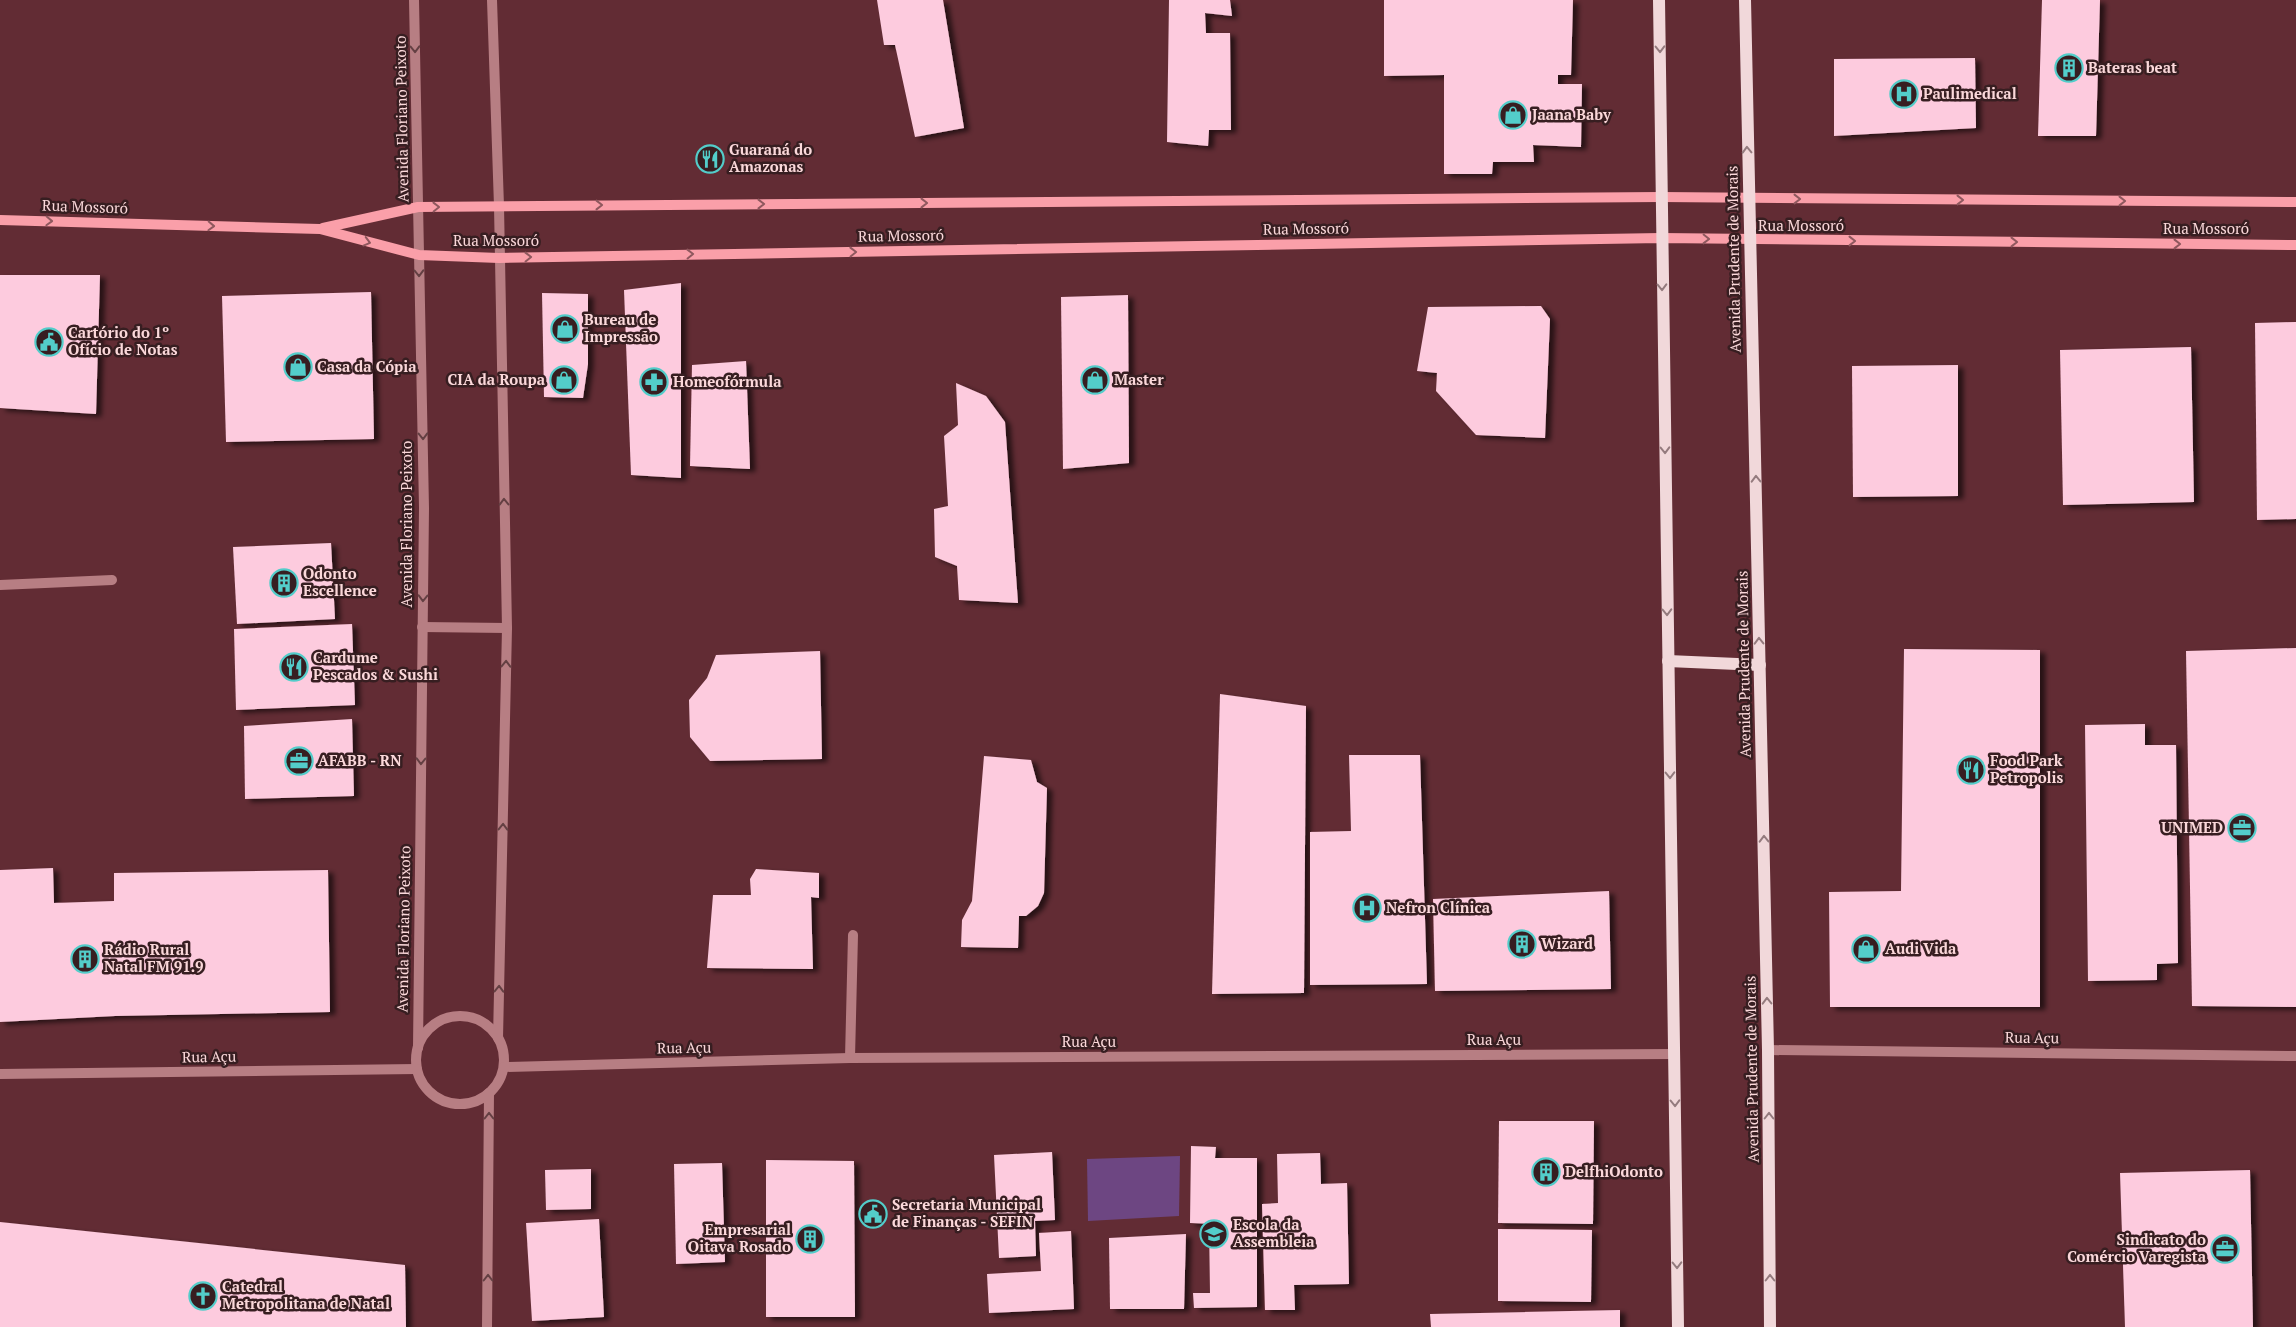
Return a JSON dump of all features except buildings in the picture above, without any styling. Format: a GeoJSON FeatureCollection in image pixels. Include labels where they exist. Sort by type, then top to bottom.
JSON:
{"type":"FeatureCollection","features":[{"type":"Feature","properties":{"kind":"main road"},"geometry":{"type":"LineString","coordinates":[[1659,0],[1678,1327]]}},
{"type":"Feature","properties":{"kind":"main road","name":"Avenida Prudente de Morais"},"geometry":{"type":"LineString","coordinates":[[1745,0],[1768,1050],[1770,1327]]}},
{"type":"Feature","properties":{"kind":"main road","name":"Rua Mossoró"},"geometry":{"type":"LineString","coordinates":[[320,229],[418,207],[1661,197],[2296,202]]}},
{"type":"Feature","properties":{"kind":"main road","name":"Rua Mossoró"},"geometry":{"type":"LineString","coordinates":[[0,220],[320,229],[419,255],[498,258],[1661,238],[2296,245]]}},
{"type":"Feature","properties":{"kind":"main road"},"geometry":{"type":"LineString","coordinates":[[1668,661],[1760,665]]}},
{"type":"Feature","properties":{"kind":"street","name":"Avenida Floriano Peixoto"},"geometry":{"type":"LineString","coordinates":[[414,0],[424,508],[418,1048]]}},
{"type":"Feature","properties":{"kind":"street"},"geometry":{"type":"LineString","coordinates":[[492,0],[499,206],[498,258],[507,628],[498,1038]]}},
{"type":"Feature","properties":{"kind":"street"},"geometry":{"type":"LineString","coordinates":[[0,585],[112,580]]}},
{"type":"Feature","properties":{"kind":"street"},"geometry":{"type":"LineString","coordinates":[[422,627],[507,628]]}},
{"type":"Feature","properties":{"kind":"street"},"geometry":{"type":"LineString","coordinates":[[850,1058],[853,935]]}},
{"type":"Feature","properties":{"kind":"street"},"geometry":{"type":"LineString","coordinates":[[461,1016],[475,1019],[489,1027],[498,1038],[504,1052],[504,1067],[498,1081],[489,1093],[476,1101],[462,1104],[448,1102],[436,1096],[425,1087],[417,1069],[416,1061],[418,1048],[424,1035],[434,1025],[446,1018],[461,1016]]}},
{"type":"Feature","properties":{"kind":"street","name":"Rua Açu"},"geometry":{"type":"LineString","coordinates":[[1768,1050],[2296,1056]]}},
{"type":"Feature","properties":{"kind":"street","name":"Rua Açu"},"geometry":{"type":"LineString","coordinates":[[504,1067],[850,1058],[1675,1054]]}},
{"type":"Feature","properties":{"kind":"street","name":"Rua Açu"},"geometry":{"type":"LineString","coordinates":[[0,1074],[417,1069]]}},
{"type":"Feature","properties":{"kind":"street"},"geometry":{"type":"LineString","coordinates":[[488,1327],[489,1093]]}},
{"type":"Feature","properties":{"kind":"shaded area"},"geometry":{"type":"Polygon","coordinates":[[[1180,1156],[1179,1216],[1088,1221],[1087,1159],[1180,1156]]]}},
{"type":"Feature","properties":{"kind":"place","name":"Bateras beat"},"geometry":{"type":"Point","coordinates":[2069,68]}},
{"type":"Feature","properties":{"kind":"place","name":"Paulimedical"},"geometry":{"type":"Point","coordinates":[1904,94]}},
{"type":"Feature","properties":{"kind":"place","name":"Jaana Baby"},"geometry":{"type":"Point","coordinates":[1513,115]}},
{"type":"Feature","properties":{"kind":"place","name":"Guaraná do Amazonas"},"geometry":{"type":"Point","coordinates":[710,159]}},
{"type":"Feature","properties":{"kind":"place","name":"Bureau de Impressão"},"geometry":{"type":"Point","coordinates":[565,329]}},
{"type":"Feature","properties":{"kind":"place","name":"Cartório do 1º Ofício de Notas"},"geometry":{"type":"Point","coordinates":[49,342]}},
{"type":"Feature","properties":{"kind":"place","name":"Casa da Cópia"},"geometry":{"type":"Point","coordinates":[298,367]}},
{"type":"Feature","properties":{"kind":"place","name":"CIA da Roupa"},"geometry":{"type":"Point","coordinates":[564,380]}},
{"type":"Feature","properties":{"kind":"place","name":"Master"},"geometry":{"type":"Point","coordinates":[1095,380]}},
{"type":"Feature","properties":{"kind":"place","name":"Homeofórmula"},"geometry":{"type":"Point","coordinates":[654,382]}},
{"type":"Feature","properties":{"kind":"place","name":"Odonto Escellence"},"geometry":{"type":"Point","coordinates":[284,583]}},
{"type":"Feature","properties":{"kind":"place","name":"Cardume Pescados & Sushi"},"geometry":{"type":"Point","coordinates":[294,667]}},
{"type":"Feature","properties":{"kind":"place","name":"AFABB - RN"},"geometry":{"type":"Point","coordinates":[299,761]}},
{"type":"Feature","properties":{"kind":"place","name":"Food Park Petropolis"},"geometry":{"type":"Point","coordinates":[1971,770]}},
{"type":"Feature","properties":{"kind":"place","name":"UNIMED"},"geometry":{"type":"Point","coordinates":[2242,828]}},
{"type":"Feature","properties":{"kind":"place","name":"Nefron Clínica"},"geometry":{"type":"Point","coordinates":[1367,908]}},
{"type":"Feature","properties":{"kind":"place","name":"Wizard"},"geometry":{"type":"Point","coordinates":[1522,944]}},
{"type":"Feature","properties":{"kind":"place","name":"Audi Vida"},"geometry":{"type":"Point","coordinates":[1866,949]}},
{"type":"Feature","properties":{"kind":"place","name":"Rádio Rural Natal FM 91.9"},"geometry":{"type":"Point","coordinates":[85,959]}},
{"type":"Feature","properties":{"kind":"place","name":"DelfhiOdonto"},"geometry":{"type":"Point","coordinates":[1546,1172]}},
{"type":"Feature","properties":{"kind":"place","name":"Secretaria Municipal de Finanças - SEFIN"},"geometry":{"type":"Point","coordinates":[873,1214]}},
{"type":"Feature","properties":{"kind":"place","name":"Escola da Assembleia"},"geometry":{"type":"Point","coordinates":[1214,1234]}},
{"type":"Feature","properties":{"kind":"place","name":"Empresarial Oitava Rosado"},"geometry":{"type":"Point","coordinates":[810,1239]}},
{"type":"Feature","properties":{"kind":"place","name":"Sindicato do Comércio Varegista"},"geometry":{"type":"Point","coordinates":[2225,1249]}},
{"type":"Feature","properties":{"kind":"place","name":"Catedral Metropolitana de Natal"},"geometry":{"type":"Point","coordinates":[203,1296]}}]}
